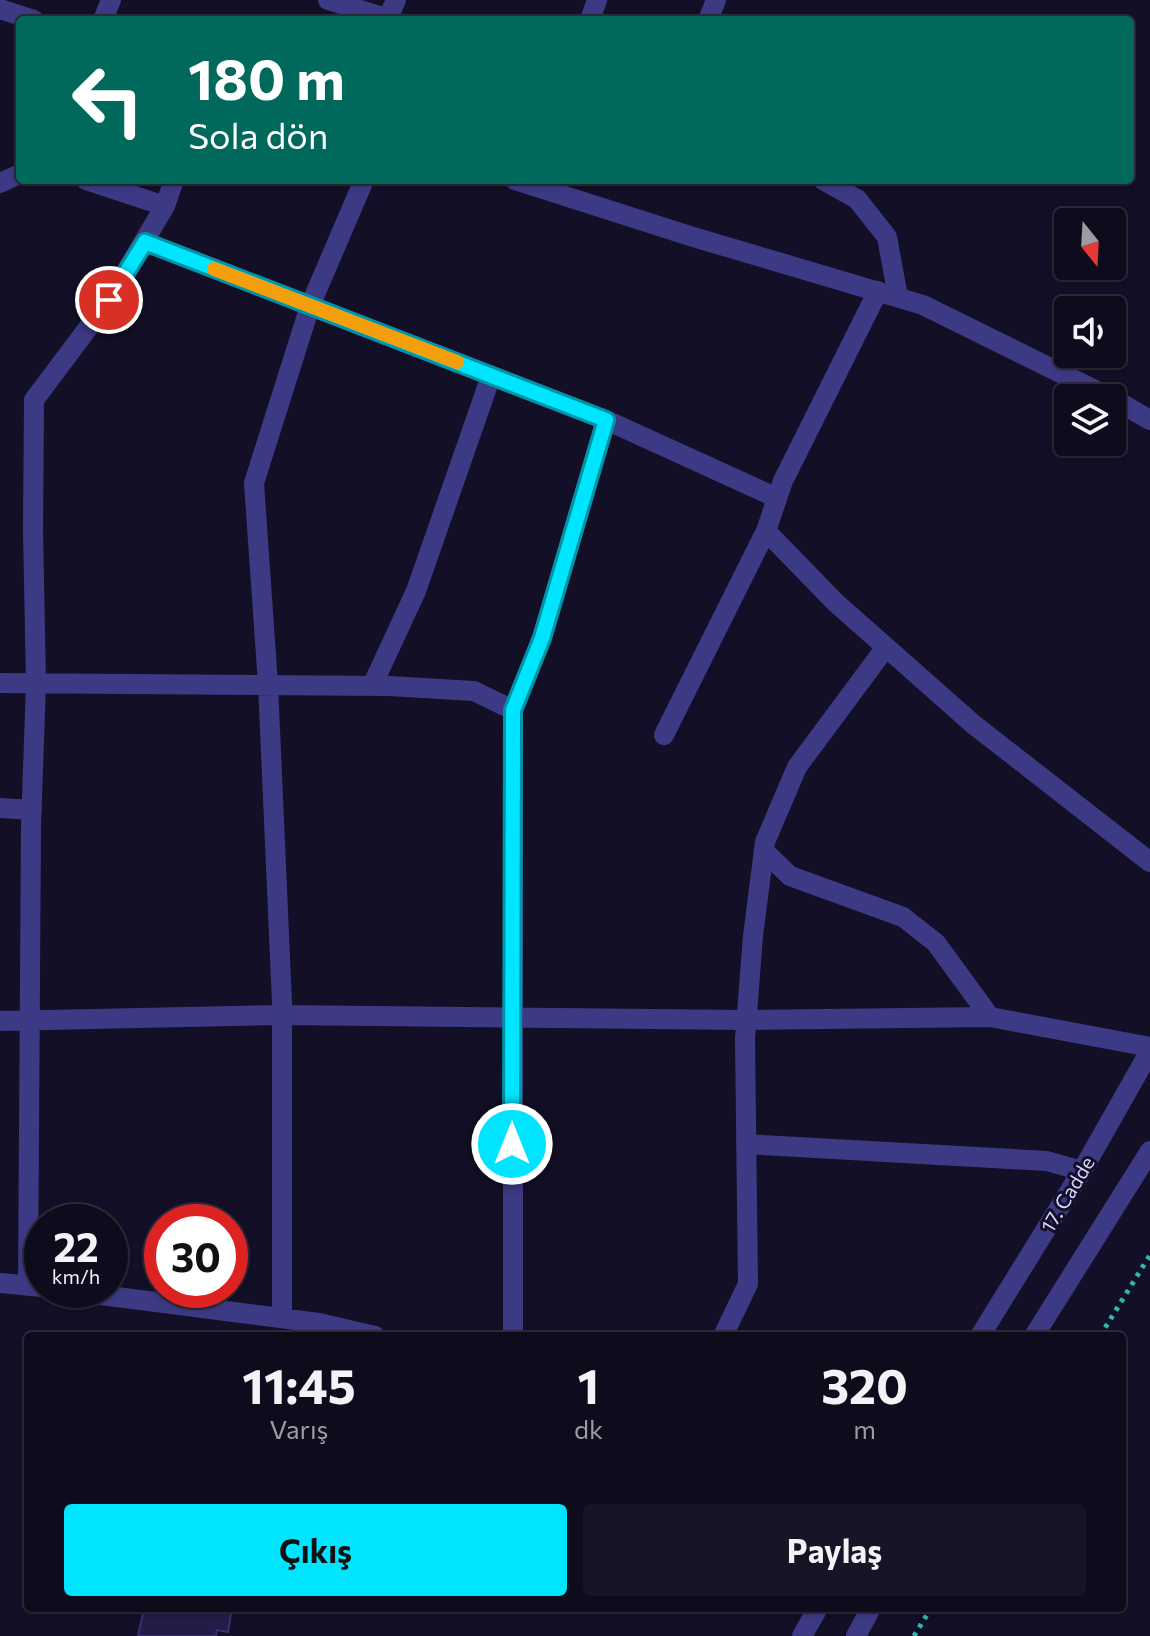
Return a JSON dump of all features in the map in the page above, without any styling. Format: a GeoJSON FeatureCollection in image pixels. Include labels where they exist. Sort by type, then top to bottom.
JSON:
{"type":"FeatureCollection","features":[{"type":"Feature","properties":{"kind":"street"},"geometry":{"type":"LineString","coordinates":[[328,0],[391,15]]}},
{"type":"Feature","properties":{"kind":"street"},"geometry":{"type":"LineString","coordinates":[[0,9],[22,16]]}},
{"type":"Feature","properties":{"kind":"street"},"geometry":{"type":"LineString","coordinates":[[98,184],[165,206]]}},
{"type":"Feature","properties":{"kind":"street"},"geometry":{"type":"LineString","coordinates":[[34,1204],[31,1022],[36,684],[34,400],[109,300],[165,206],[173,184]]}},
{"type":"Feature","properties":{"kind":"street"},"geometry":{"type":"LineString","coordinates":[[282,1318],[282,1015],[268,684],[254,483],[310,306],[362,184]]}},
{"type":"Feature","properties":{"kind":"street"},"geometry":{"type":"LineString","coordinates":[[528,184],[923,305],[1084,384]]}},
{"type":"Feature","properties":{"kind":"street"},"geometry":{"type":"LineString","coordinates":[[664,735],[766,531],[783,481],[888,294],[887,237],[857,199],[830,184]]}},
{"type":"Feature","properties":{"kind":"street"},"geometry":{"type":"LineString","coordinates":[[145,242],[606,420],[777,498]]}},
{"type":"Feature","properties":{"kind":"street"},"geometry":{"type":"LineString","coordinates":[[372,686],[416,591],[491,376]]}},
{"type":"Feature","properties":{"kind":"street"},"geometry":{"type":"LineString","coordinates":[[1126,406],[1150,420]]}},
{"type":"Feature","properties":{"kind":"street"},"geometry":{"type":"LineString","coordinates":[[513,1332],[513,710],[542,638],[606,420]]}},
{"type":"Feature","properties":{"kind":"street"},"geometry":{"type":"LineString","coordinates":[[766,531],[835,602],[973,724],[1150,862]]}},
{"type":"Feature","properties":{"kind":"street"},"geometry":{"type":"LineString","coordinates":[[725,1332],[748,1284],[746,1020],[765,842],[797,767],[886,647]]}},
{"type":"Feature","properties":{"kind":"street"},"geometry":{"type":"LineString","coordinates":[[0,683],[268,684],[474,691],[513,710]]}},
{"type":"Feature","properties":{"kind":"street"},"geometry":{"type":"LineString","coordinates":[[0,808],[32,810]]}},
{"type":"Feature","properties":{"kind":"street"},"geometry":{"type":"LineString","coordinates":[[764,851],[790,876],[903,917],[936,943],[990,1017]]}},
{"type":"Feature","properties":{"kind":"street"},"geometry":{"type":"LineString","coordinates":[[0,1021],[282,1015],[746,1020],[990,1017],[1150,1049]]}},
{"type":"Feature","properties":{"kind":"street","name":"17. Cadde"},"geometry":{"type":"LineString","coordinates":[[982,1332],[1082,1171],[1150,1049]]}},
{"type":"Feature","properties":{"kind":"street"},"geometry":{"type":"LineString","coordinates":[[746,1144],[1047,1161],[1082,1171]]}},
{"type":"Feature","properties":{"kind":"street"},"geometry":{"type":"LineString","coordinates":[[1037,1332],[1150,1151]]}},
{"type":"Feature","properties":{"kind":"street"},"geometry":{"type":"LineString","coordinates":[[0,1283],[24,1286]]}},
{"type":"Feature","properties":{"kind":"street"},"geometry":{"type":"LineString","coordinates":[[128,1298],[319,1323],[358,1332]]}},
{"type":"Feature","properties":{"kind":"street"},"geometry":{"type":"LineString","coordinates":[[802,1636],[816,1612]]}},
{"type":"Feature","properties":{"kind":"street"},"geometry":{"type":"LineString","coordinates":[[856,1636],[869,1612]]}},
{"type":"Feature","properties":{"kind":"path"},"geometry":{"type":"LineString","coordinates":[[1102,1332],[1150,1255]]}},
{"type":"Feature","properties":{"kind":"path"},"geometry":{"type":"LineString","coordinates":[[914,1636],[929,1612]]}},
{"type":"Feature","properties":{"kind":"building"},"geometry":{"type":"Polygon","coordinates":[[[135,1612],[231,1612],[228,1632],[217,1630],[216,1636],[138,1636],[143,1613],[135,1612]]]}},
{"type":"Feature","properties":{"kind":"slow traffic"},"geometry":{"type":"LineString","coordinates":[[214,269],[457,362]]}},
{"type":"Feature","properties":{"kind":"route"},"geometry":{"type":"LineString","coordinates":[[109,300],[145,242],[606,420],[542,638],[513,710],[512,1144]]}}]}
